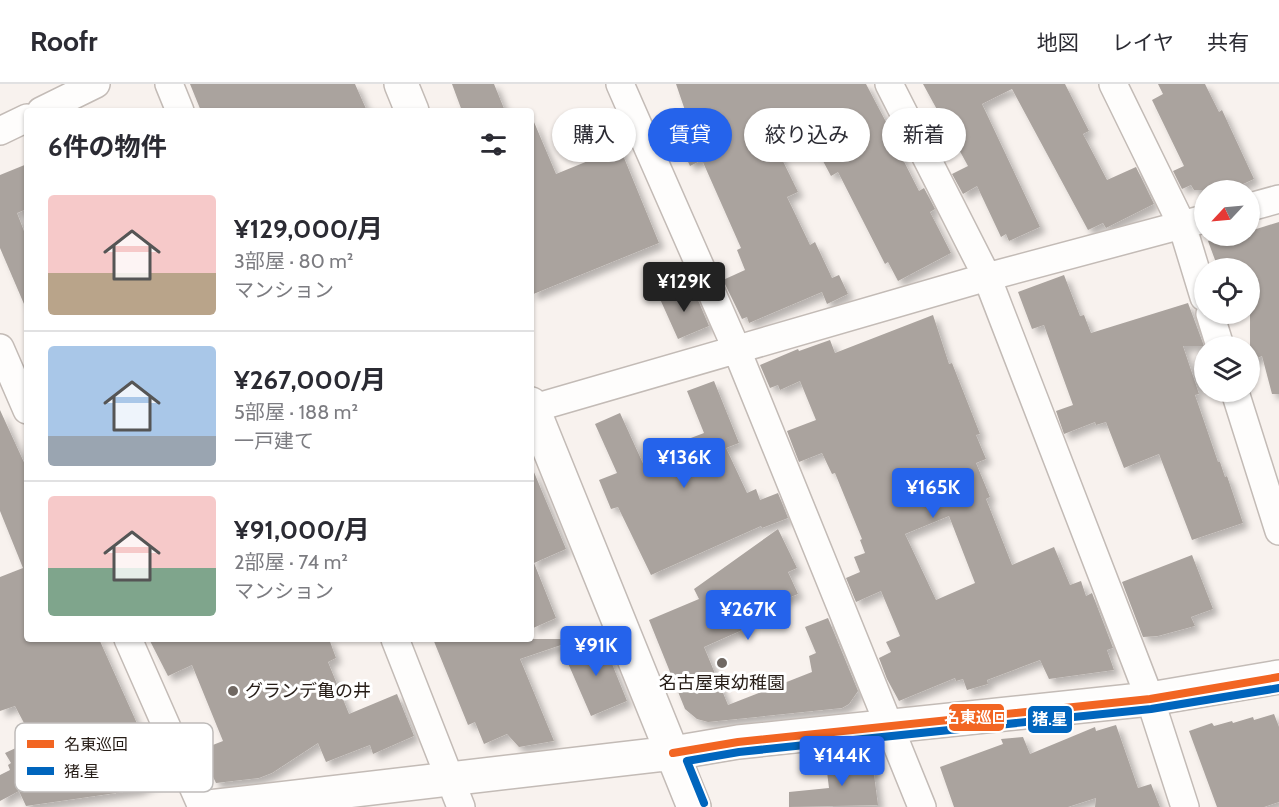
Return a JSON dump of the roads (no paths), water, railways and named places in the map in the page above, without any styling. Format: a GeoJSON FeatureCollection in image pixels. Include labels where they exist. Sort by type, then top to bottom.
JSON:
{"type":"FeatureCollection","features":[{"type":"Feature","properties":{"kind":"street"},"geometry":{"type":"LineString","coordinates":[[47,108],[96,84]]}},
{"type":"Feature","properties":{"kind":"street"},"geometry":{"type":"LineString","coordinates":[[169,84],[179,108]]}},
{"type":"Feature","properties":{"kind":"street"},"geometry":{"type":"LineString","coordinates":[[401,84],[411,108]]}},
{"type":"Feature","properties":{"kind":"street"},"geometry":{"type":"LineString","coordinates":[[620,84],[736,348],[922,807]]}},
{"type":"Feature","properties":{"kind":"street"},"geometry":{"type":"LineString","coordinates":[[889,84],[987,277],[1150,699],[1185,807]]}},
{"type":"Feature","properties":{"kind":"street"},"geometry":{"type":"LineString","coordinates":[[1113,84],[1193,222],[1198,258]]}},
{"type":"Feature","properties":{"kind":"street"},"geometry":{"type":"LineString","coordinates":[[0,131],[24,119]]}},
{"type":"Feature","properties":{"kind":"street"},"geometry":{"type":"LineString","coordinates":[[1260,204],[1279,199]]}},
{"type":"Feature","properties":{"kind":"street"},"geometry":{"type":"LineString","coordinates":[[534,406],[987,277],[1193,222]]}},
{"type":"Feature","properties":{"kind":"street"},"geometry":{"type":"LineString","coordinates":[[0,348],[24,403]]}},
{"type":"Feature","properties":{"kind":"street"},"geometry":{"type":"LineString","coordinates":[[1238,402],[1279,531]]}},
{"type":"Feature","properties":{"kind":"street"},"geometry":{"type":"LineString","coordinates":[[534,412],[694,807]]}},
{"type":"Feature","properties":{"kind":"street"},"geometry":{"type":"LineString","coordinates":[[129,642],[165,723]]}},
{"type":"Feature","properties":{"kind":"street"},"geometry":{"type":"LineString","coordinates":[[396,642],[455,793]]}},
{"type":"Feature","properties":{"kind":"street"},"geometry":{"type":"LineString","coordinates":[[209,807],[455,793],[738,742],[1150,699],[1279,677]]}},
{"type":"Feature","properties":{"kind":"street"},"geometry":{"type":"LineString","coordinates":[[195,792],[202,807]]}},
{"type":"Feature","properties":{"kind":"place","name":"名古屋東幼稚園"},"geometry":{"type":"Point","coordinates":[722,663]}},
{"type":"Feature","properties":{"kind":"place","name":"グランデ亀の井"},"geometry":{"type":"Point","coordinates":[233,691]}}]}
